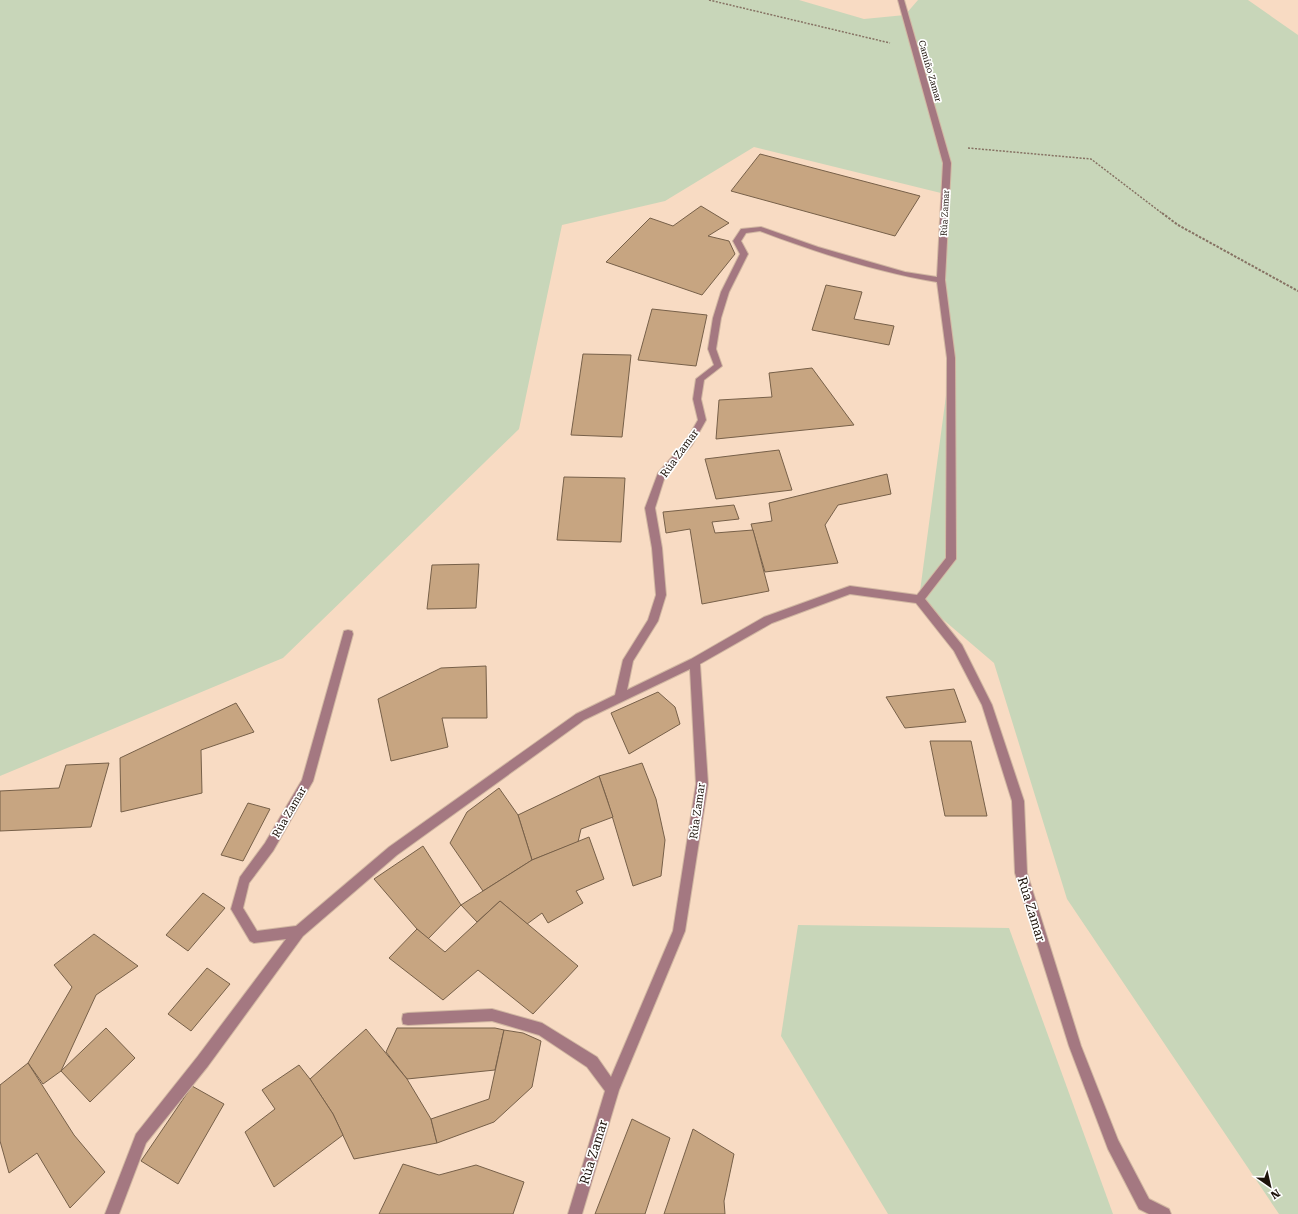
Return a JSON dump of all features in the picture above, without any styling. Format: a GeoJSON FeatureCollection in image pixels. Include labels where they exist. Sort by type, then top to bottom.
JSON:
{"type":"FeatureCollection","features":[{"type":"Feature","properties":{"kind":"street","name":"Camiño Zamar"},"geometry":{"type":"LineString","coordinates":[[901,0],[942,146]]}},
{"type":"Feature","properties":{"kind":"street","name":"Rúa Zamar"},"geometry":{"type":"LineString","coordinates":[[942,146],[947,163],[941,280],[950,358],[951,559],[919,599],[958,648],[987,705],[1018,801],[1021,873],[1075,1046],[1113,1144],[1144,1204],[1164,1214]]}},
{"type":"Feature","properties":{"kind":"street","name":"Rúa Zamar"},"geometry":{"type":"LineString","coordinates":[[620,698],[628,660],[653,621],[661,595],[657,548],[650,508],[661,475],[689,443],[702,420],[697,399],[700,379],[718,366],[712,349],[717,318],[724,292],[744,254],[737,240],[744,231],[761,229],[815,249],[905,274],[941,280]]}},
{"type":"Feature","properties":{"kind":"street"},"geometry":{"type":"LineString","coordinates":[[112,1214],[141,1140],[203,1061],[299,932],[393,851],[580,716],[696,662],[768,620],[850,590],[919,599]]}},
{"type":"Feature","properties":{"kind":"street","name":"Rúa Zamar"},"geometry":{"type":"LineString","coordinates":[[299,932],[254,937],[237,909],[244,881],[269,847],[307,781],[348,634]]}},
{"type":"Feature","properties":{"kind":"street","name":"Rúa Zamar"},"geometry":{"type":"LineString","coordinates":[[575,1214],[612,1090],[679,932],[702,784],[696,662]]}},
{"type":"Feature","properties":{"kind":"street"},"geometry":{"type":"LineString","coordinates":[[408,1018],[492,1015],[542,1030],[592,1062],[612,1090]]}},
{"type":"Feature","properties":{"kind":"path"},"geometry":{"type":"LineString","coordinates":[[709,0],[914,49]]}},
{"type":"Feature","properties":{"kind":"path"},"geometry":{"type":"LineString","coordinates":[[942,146],[1091,159],[1178,226],[1298,291]]}},
{"type":"Feature","properties":{"kind":"green space"},"geometry":{"type":"Polygon","coordinates":[[[0,0],[799,0],[864,19],[905,15],[918,0],[1248,0],[1298,35],[1298,1214],[1279,1214],[1067,899],[994,663],[919,599],[951,358],[941,280],[945,194],[754,147],[665,201],[562,225],[519,429],[283,658],[0,776],[0,0]]]}},
{"type":"Feature","properties":{"kind":"green space"},"geometry":{"type":"Polygon","coordinates":[[[798,925],[1009,928],[1113,1214],[888,1214],[781,1036],[798,925]]]}},
{"type":"Feature","properties":{"kind":"building"},"geometry":{"type":"Polygon","coordinates":[[[760,154],[920,196],[895,236],[731,191],[760,154]]]}},
{"type":"Feature","properties":{"kind":"building"},"geometry":{"type":"Polygon","coordinates":[[[701,206],[729,223],[708,236],[729,241],[735,254],[702,295],[606,262],[650,218],[673,226],[701,206]]]}},
{"type":"Feature","properties":{"kind":"building"},"geometry":{"type":"Polygon","coordinates":[[[826,285],[862,292],[854,319],[894,326],[889,345],[812,330],[826,285]]]}},
{"type":"Feature","properties":{"kind":"building"},"geometry":{"type":"Polygon","coordinates":[[[652,309],[707,315],[696,366],[638,360],[652,309]]]}},
{"type":"Feature","properties":{"kind":"building"},"geometry":{"type":"Polygon","coordinates":[[[583,354],[631,355],[622,437],[571,435],[583,354]]]}},
{"type":"Feature","properties":{"kind":"building"},"geometry":{"type":"Polygon","coordinates":[[[812,368],[854,425],[716,439],[719,400],[772,397],[769,373],[812,368]]]}},
{"type":"Feature","properties":{"kind":"building"},"geometry":{"type":"Polygon","coordinates":[[[779,450],[792,490],[716,499],[705,459],[779,450]]]}},
{"type":"Feature","properties":{"kind":"building"},"geometry":{"type":"Polygon","coordinates":[[[887,474],[891,494],[838,505],[825,525],[838,563],[765,572],[751,524],[772,521],[769,503],[887,474]]]}},
{"type":"Feature","properties":{"kind":"building"},"geometry":{"type":"Polygon","coordinates":[[[564,477],[625,478],[621,542],[557,540],[564,477]]]}},
{"type":"Feature","properties":{"kind":"building"},"geometry":{"type":"Polygon","coordinates":[[[734,505],[739,519],[712,522],[715,533],[753,530],[769,591],[702,604],[690,529],[666,533],[663,512],[734,505]]]}},
{"type":"Feature","properties":{"kind":"building"},"geometry":{"type":"Polygon","coordinates":[[[479,564],[476,608],[427,609],[432,565],[479,564]]]}},
{"type":"Feature","properties":{"kind":"building"},"geometry":{"type":"Polygon","coordinates":[[[486,666],[487,718],[442,718],[448,747],[391,761],[378,699],[441,668],[486,666]]]}},
{"type":"Feature","properties":{"kind":"building"},"geometry":{"type":"Polygon","coordinates":[[[954,689],[966,722],[905,728],[886,697],[954,689]]]}},
{"type":"Feature","properties":{"kind":"building"},"geometry":{"type":"Polygon","coordinates":[[[658,692],[675,707],[680,724],[629,754],[611,713],[658,692]]]}},
{"type":"Feature","properties":{"kind":"building"},"geometry":{"type":"Polygon","coordinates":[[[236,703],[254,732],[201,750],[202,793],[121,812],[120,758],[236,703]]]}},
{"type":"Feature","properties":{"kind":"building"},"geometry":{"type":"Polygon","coordinates":[[[930,741],[971,741],[987,816],[945,816],[930,741]]]}},
{"type":"Feature","properties":{"kind":"building"},"geometry":{"type":"Polygon","coordinates":[[[109,763],[91,827],[0,831],[0,791],[59,788],[66,765],[109,763]]]}},
{"type":"Feature","properties":{"kind":"building"},"geometry":{"type":"Polygon","coordinates":[[[642,763],[656,799],[665,840],[661,876],[633,886],[599,776],[642,763]]]}},
{"type":"Feature","properties":{"kind":"building"},"geometry":{"type":"Polygon","coordinates":[[[599,776],[613,817],[581,829],[578,842],[532,860],[518,815],[599,776]]]}},
{"type":"Feature","properties":{"kind":"building"},"geometry":{"type":"Polygon","coordinates":[[[499,788],[518,815],[532,860],[483,891],[450,843],[467,812],[499,788]]]}},
{"type":"Feature","properties":{"kind":"building"},"geometry":{"type":"Polygon","coordinates":[[[248,803],[270,809],[243,861],[221,855],[248,803]]]}},
{"type":"Feature","properties":{"kind":"building"},"geometry":{"type":"Polygon","coordinates":[[[589,837],[604,879],[576,891],[583,903],[548,923],[542,913],[527,924],[500,901],[477,922],[461,905],[532,860],[589,837]]]}},
{"type":"Feature","properties":{"kind":"building"},"geometry":{"type":"Polygon","coordinates":[[[423,846],[461,905],[428,939],[417,929],[374,879],[423,846]]]}},
{"type":"Feature","properties":{"kind":"building"},"geometry":{"type":"Polygon","coordinates":[[[203,893],[225,908],[188,951],[166,935],[203,893]]]}},
{"type":"Feature","properties":{"kind":"building"},"geometry":{"type":"Polygon","coordinates":[[[500,901],[578,966],[533,1014],[478,970],[443,1000],[389,958],[417,929],[445,952],[500,901]]]}},
{"type":"Feature","properties":{"kind":"building"},"geometry":{"type":"Polygon","coordinates":[[[94,934],[138,966],[96,995],[61,1071],[43,1084],[28,1063],[72,987],[54,965],[94,934]]]}},
{"type":"Feature","properties":{"kind":"building"},"geometry":{"type":"Polygon","coordinates":[[[207,968],[230,984],[191,1031],[168,1014],[207,968]]]}},
{"type":"Feature","properties":{"kind":"building"},"geometry":{"type":"Polygon","coordinates":[[[106,1028],[135,1058],[90,1102],[61,1071],[106,1028]]]}},
{"type":"Feature","properties":{"kind":"building"},"geometry":{"type":"Polygon","coordinates":[[[397,1028],[495,1028],[504,1030],[495,1070],[407,1079],[386,1052],[397,1028]]]}},
{"type":"Feature","properties":{"kind":"building"},"geometry":{"type":"Polygon","coordinates":[[[366,1029],[407,1079],[431,1119],[437,1143],[354,1159],[333,1114],[310,1079],[366,1029]]]}},
{"type":"Feature","properties":{"kind":"building"},"geometry":{"type":"Polygon","coordinates":[[[504,1030],[523,1033],[541,1041],[532,1087],[494,1122],[437,1143],[431,1119],[489,1099],[504,1030]]]}},
{"type":"Feature","properties":{"kind":"building"},"geometry":{"type":"Polygon","coordinates":[[[28,1063],[74,1135],[105,1172],[70,1208],[37,1153],[9,1173],[0,1141],[0,1085],[28,1063]]]}},
{"type":"Feature","properties":{"kind":"building"},"geometry":{"type":"Polygon","coordinates":[[[299,1065],[333,1114],[343,1135],[274,1187],[245,1132],[275,1109],[262,1090],[299,1065]]]}},
{"type":"Feature","properties":{"kind":"building"},"geometry":{"type":"Polygon","coordinates":[[[192,1086],[224,1104],[178,1184],[141,1161],[192,1086]]]}},
{"type":"Feature","properties":{"kind":"building"},"geometry":{"type":"Polygon","coordinates":[[[632,1119],[670,1138],[645,1214],[595,1214],[632,1119]]]}},
{"type":"Feature","properties":{"kind":"building"},"geometry":{"type":"Polygon","coordinates":[[[693,1129],[734,1154],[724,1201],[725,1214],[664,1214],[693,1129]]]}},
{"type":"Feature","properties":{"kind":"building"},"geometry":{"type":"Polygon","coordinates":[[[403,1164],[439,1175],[476,1165],[524,1182],[513,1214],[379,1214],[403,1164]]]}}]}
